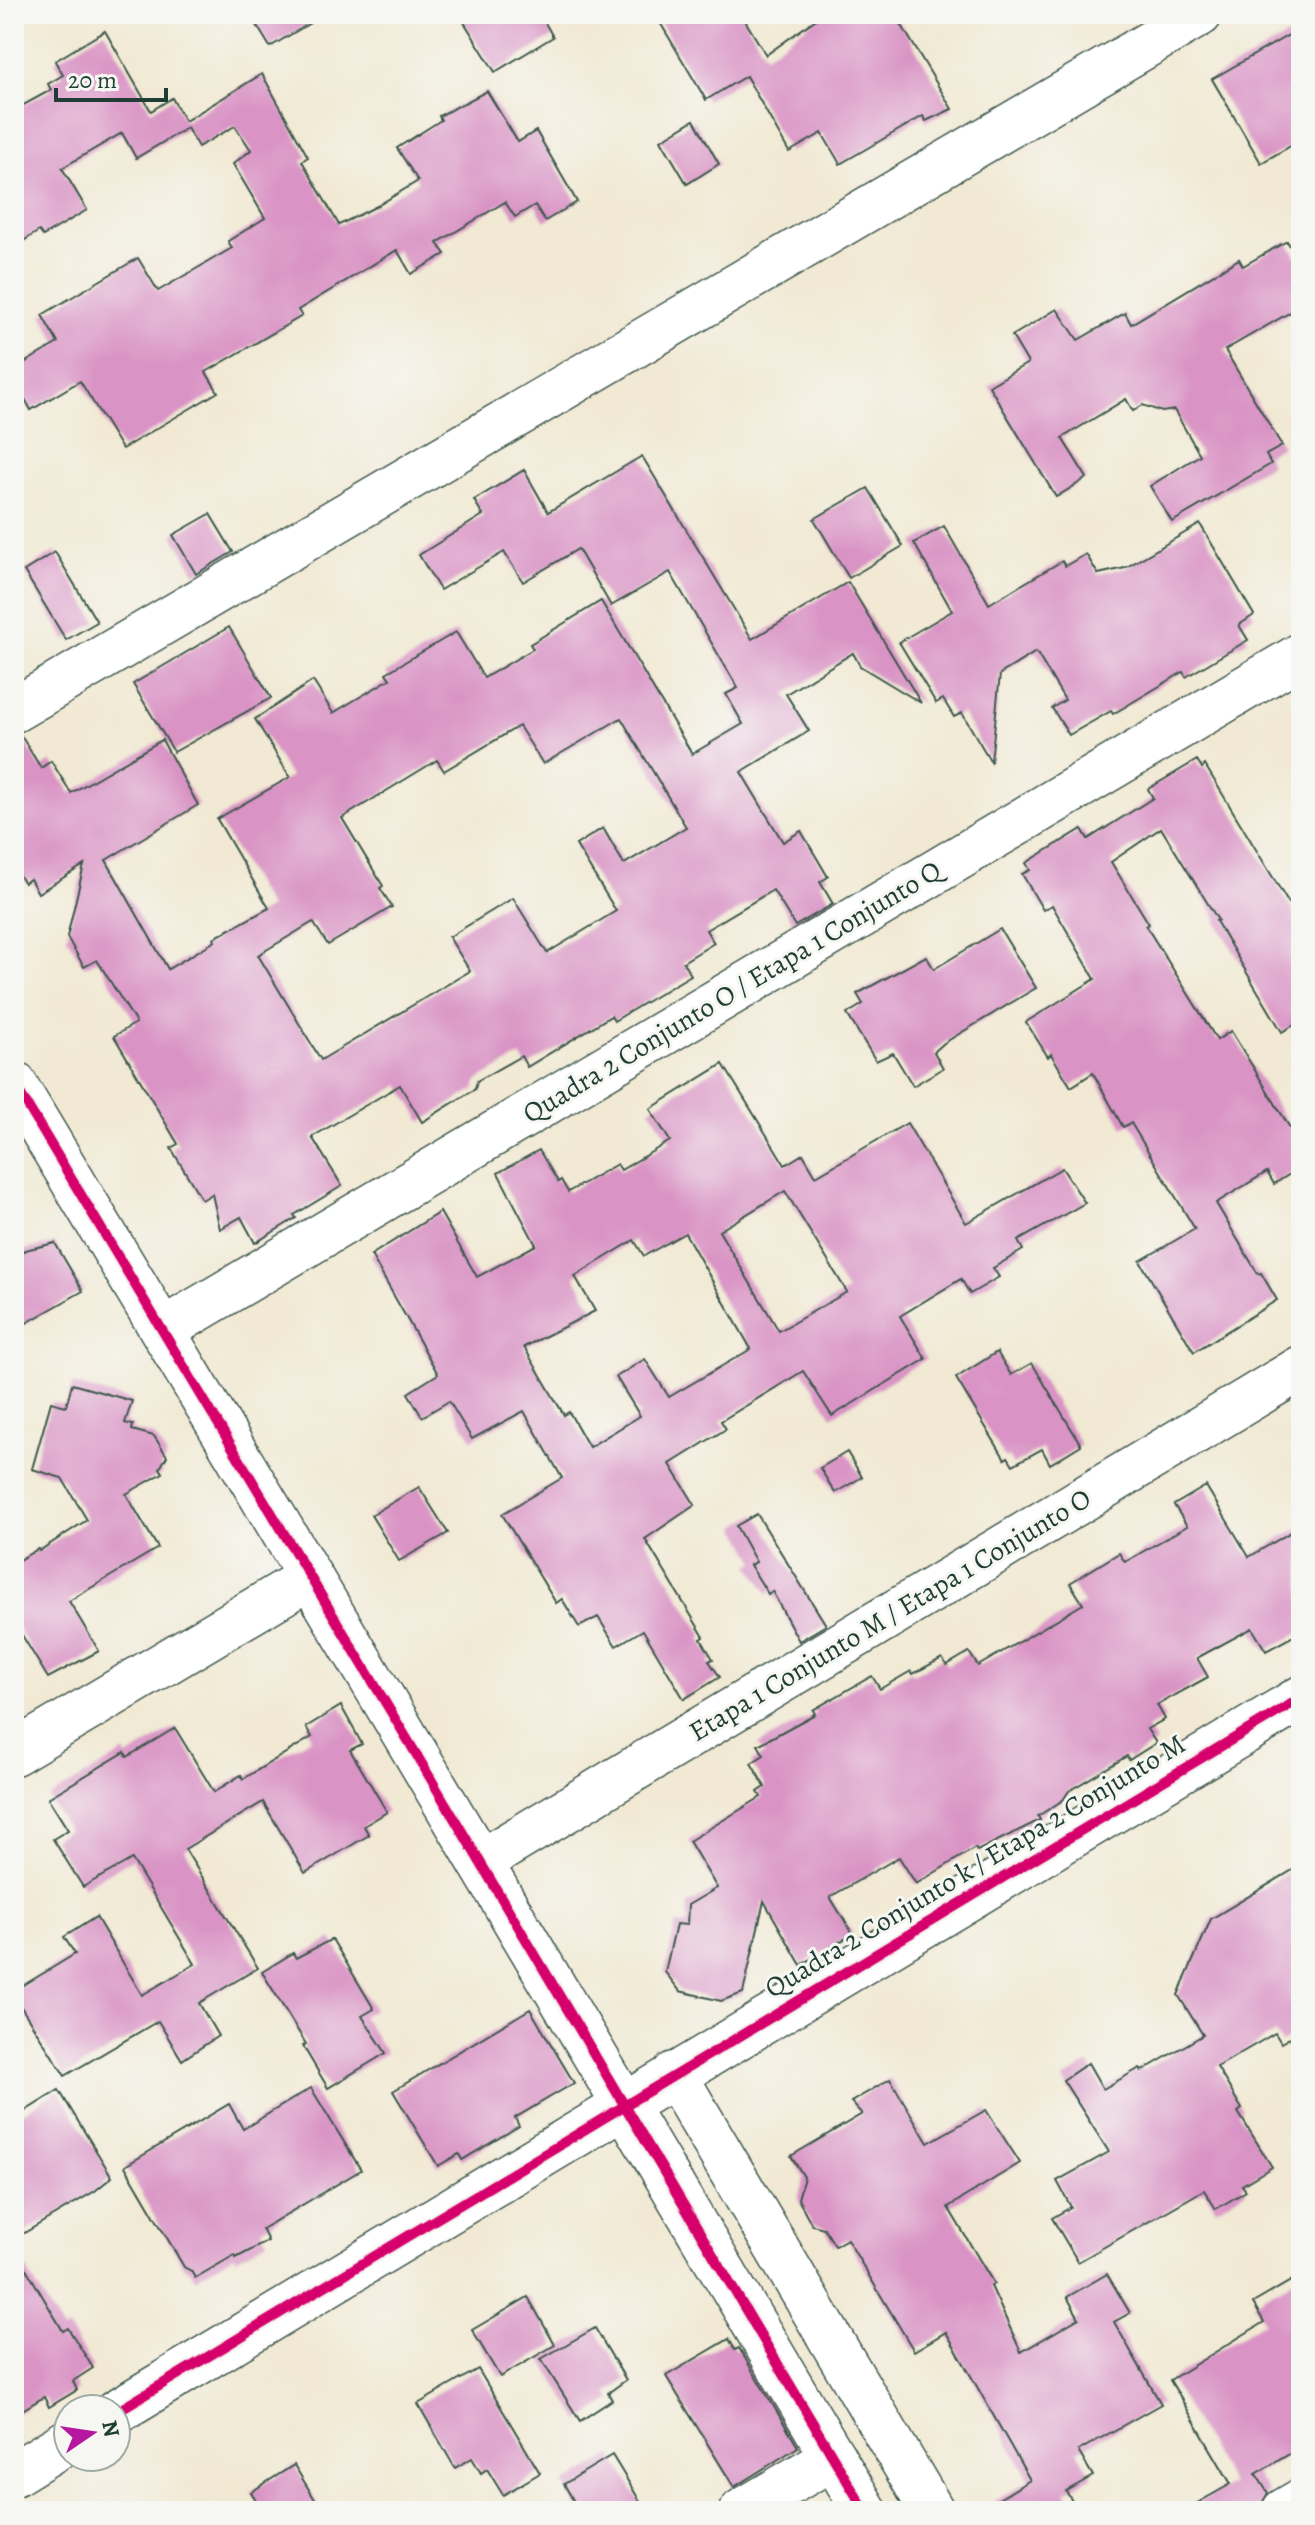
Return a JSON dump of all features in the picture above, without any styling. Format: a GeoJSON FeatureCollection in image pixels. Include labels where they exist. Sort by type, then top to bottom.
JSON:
{"type":"FeatureCollection","features":[{"type":"Feature","properties":{"kind":"street"},"geometry":{"type":"LineString","coordinates":[[14,710],[1200,14]]}},
{"type":"Feature","properties":{"kind":"street","name":"Quadra 2 Conjunto O / Etapa 1 Conjunto Q"},"geometry":{"type":"LineString","coordinates":[[163,1330],[1301,655]]}},
{"type":"Feature","properties":{"kind":"street"},"geometry":{"type":"LineString","coordinates":[[14,1083],[865,2511]]}},
{"type":"Feature","properties":{"kind":"street","name":"Etapa 1 Conjunto M / Etapa 1 Conjunto O"},"geometry":{"type":"LineString","coordinates":[[480,1862],[1301,1368]]}},
{"type":"Feature","properties":{"kind":"street"},"geometry":{"type":"LineString","coordinates":[[14,1753],[310,1577]]}},
{"type":"Feature","properties":{"kind":"street","name":"Quadra 2 Conjunto k / Etapa 2 Conjunto M"},"geometry":{"type":"LineString","coordinates":[[132,2402],[1301,1698]]}},
{"type":"Feature","properties":{"kind":"street"},"geometry":{"type":"LineString","coordinates":[[674,2074],[932,2511]]}},
{"type":"Feature","properties":{"kind":"street"},"geometry":{"type":"LineString","coordinates":[[14,2474],[52,2451]]}},
{"type":"Feature","properties":{"kind":"street"},"geometry":{"type":"LineString","coordinates":[[742,2511],[833,2457]]}},
{"type":"Feature","properties":{"kind":"street"},"geometry":{"type":"LineString","coordinates":[[1284,2511],[1301,2501]]}},
{"type":"Feature","properties":{"kind":"building"},"geometry":{"type":"Polygon","coordinates":[[[250,14],[325,14],[270,47],[250,14]]]}},
{"type":"Feature","properties":{"kind":"building"},"geometry":{"type":"Polygon","coordinates":[[[459,14],[540,14],[553,37],[495,72],[459,14]]]}},
{"type":"Feature","properties":{"kind":"building"},"geometry":{"type":"Polygon","coordinates":[[[655,14],[741,14],[766,55],[823,14],[895,14],[952,109],[926,121],[923,116],[840,164],[822,133],[789,152],[746,76],[706,100],[655,14]]]}},
{"type":"Feature","properties":{"kind":"building"},"geometry":{"type":"Polygon","coordinates":[[[1301,28],[1301,140],[1261,163],[1212,79],[1301,28]]]}},
{"type":"Feature","properties":{"kind":"building"},"geometry":{"type":"Polygon","coordinates":[[[105,31],[151,111],[172,98],[185,121],[262,74],[308,157],[302,161],[339,225],[418,181],[397,148],[441,120],[439,116],[487,91],[518,142],[536,131],[577,202],[545,221],[535,205],[515,217],[505,202],[437,243],[445,254],[411,274],[397,250],[298,310],[302,316],[206,372],[218,392],[122,449],[80,381],[31,410],[25,399],[14,405],[14,369],[58,343],[42,315],[138,258],[158,291],[232,248],[228,241],[265,218],[233,164],[251,150],[235,126],[198,147],[187,128],[136,158],[122,133],[62,168],[87,210],[43,236],[39,231],[14,247],[14,110],[51,90],[48,84],[63,75],[55,61],[105,31]]]}},
{"type":"Feature","properties":{"kind":"building"},"geometry":{"type":"Polygon","coordinates":[[[694,120],[719,164],[687,184],[661,140],[694,120]]]}},
{"type":"Feature","properties":{"kind":"building"},"geometry":{"type":"Polygon","coordinates":[[[1287,241],[1301,264],[1301,306],[1225,350],[1282,446],[1266,455],[1271,464],[1172,522],[1150,486],[1200,455],[1174,410],[1162,412],[1143,405],[1133,411],[1126,399],[1062,438],[1087,478],[1056,497],[989,386],[1028,363],[1012,336],[1057,309],[1078,340],[1125,313],[1131,324],[1239,259],[1243,266],[1287,241]]]}},
{"type":"Feature","properties":{"kind":"building"},"geometry":{"type":"Polygon","coordinates":[[[642,456],[752,639],[848,582],[921,703],[860,666],[853,653],[786,694],[809,731],[741,772],[783,842],[801,831],[828,877],[820,882],[833,904],[795,926],[773,890],[706,930],[714,943],[683,962],[691,975],[614,1021],[611,1016],[527,1067],[521,1056],[477,1081],[475,1089],[422,1122],[400,1085],[312,1137],[342,1186],[255,1243],[241,1217],[220,1229],[212,1194],[202,1200],[171,1148],[178,1144],[114,1036],[136,1023],[97,960],[84,967],[67,937],[84,865],[38,893],[30,879],[24,883],[14,868],[14,735],[20,734],[41,768],[51,761],[71,793],[162,740],[198,805],[106,860],[168,969],[215,941],[214,938],[269,908],[217,819],[290,777],[255,719],[313,681],[333,713],[390,679],[386,673],[456,632],[484,678],[533,649],[530,644],[601,601],[692,754],[743,724],[726,694],[738,688],[670,572],[611,606],[578,549],[523,582],[504,552],[440,590],[419,555],[483,515],[474,500],[524,470],[548,512],[642,456]],[[621,718],[543,764],[519,726],[444,771],[437,760],[342,818],[383,886],[380,888],[392,907],[328,945],[313,922],[258,955],[321,1060],[470,971],[449,937],[513,898],[547,953],[616,911],[576,845],[603,828],[624,864],[686,827],[621,718]]]}},
{"type":"Feature","properties":{"kind":"building"},"geometry":{"type":"Polygon","coordinates":[[[868,488],[903,546],[849,578],[814,519],[868,488]]]}},
{"type":"Feature","properties":{"kind":"building"},"geometry":{"type":"Polygon","coordinates":[[[210,514],[233,552],[196,574],[173,535],[210,514]]]}},
{"type":"Feature","properties":{"kind":"building"},"geometry":{"type":"Polygon","coordinates":[[[1200,524],[1254,615],[1239,625],[1248,640],[1186,677],[1183,672],[1113,714],[1111,711],[1069,735],[1052,708],[1065,700],[1036,652],[1000,674],[991,762],[962,713],[954,717],[943,699],[936,703],[899,642],[952,611],[914,543],[944,526],[989,604],[1062,561],[1065,566],[1086,554],[1098,574],[1125,568],[1200,524]]]}},
{"type":"Feature","properties":{"kind":"building"},"geometry":{"type":"Polygon","coordinates":[[[55,552],[97,622],[66,640],[24,571],[55,552]]]}},
{"type":"Feature","properties":{"kind":"building"},"geometry":{"type":"Polygon","coordinates":[[[229,627],[271,698],[174,752],[133,684],[229,627]]]}},
{"type":"Feature","properties":{"kind":"building"},"geometry":{"type":"Polygon","coordinates":[[[1197,760],[1202,768],[1205,765],[1301,924],[1301,1021],[1282,1032],[1161,828],[1111,862],[1149,924],[1146,926],[1217,1040],[1231,1031],[1301,1146],[1301,1167],[1274,1184],[1267,1172],[1216,1203],[1277,1300],[1194,1352],[1140,1261],[1195,1229],[1131,1123],[1123,1127],[1093,1073],[1071,1087],[1026,1022],[1095,979],[1052,905],[1043,910],[1022,874],[1030,870],[1026,863],[1082,829],[1088,839],[1153,798],[1148,789],[1197,760]]]}},
{"type":"Feature","properties":{"kind":"building"},"geometry":{"type":"Polygon","coordinates":[[[1000,929],[1036,988],[944,1043],[934,1052],[943,1068],[913,1086],[893,1053],[876,1061],[847,1014],[863,1004],[857,994],[926,956],[934,969],[1000,929]]]}},
{"type":"Feature","properties":{"kind":"building"},"geometry":{"type":"Polygon","coordinates":[[[723,1064],[785,1165],[803,1154],[816,1176],[907,1123],[966,1223],[1062,1168],[1085,1203],[1018,1241],[1023,1250],[993,1268],[999,1277],[970,1294],[961,1279],[900,1316],[926,1359],[832,1416],[803,1371],[721,1421],[726,1429],[670,1464],[695,1505],[645,1539],[704,1637],[701,1639],[713,1659],[709,1661],[720,1677],[684,1699],[643,1630],[616,1646],[598,1617],[579,1627],[562,1599],[556,1603],[502,1514],[562,1478],[524,1411],[472,1439],[449,1401],[422,1417],[408,1393],[438,1374],[371,1255],[440,1212],[477,1277],[536,1245],[498,1173],[539,1150],[558,1182],[561,1180],[568,1192],[617,1164],[621,1170],[670,1141],[650,1109],[723,1064]],[[785,1191],[719,1231],[779,1331],[847,1292],[785,1191]],[[685,1233],[644,1256],[634,1240],[575,1276],[595,1311],[524,1347],[564,1415],[569,1412],[589,1447],[640,1416],[616,1377],[645,1359],[669,1397],[751,1349],[685,1233]]]}},
{"type":"Feature","properties":{"kind":"building"},"geometry":{"type":"Polygon","coordinates":[[[55,1243],[83,1291],[14,1330],[14,1256],[55,1243]]]}},
{"type":"Feature","properties":{"kind":"building"},"geometry":{"type":"Polygon","coordinates":[[[997,1352],[1011,1375],[1032,1363],[1081,1445],[1050,1464],[1042,1449],[1013,1465],[1008,1457],[1005,1459],[956,1378],[997,1352]]]}},
{"type":"Feature","properties":{"kind":"building"},"geometry":{"type":"Polygon","coordinates":[[[72,1384],[132,1401],[125,1423],[133,1425],[132,1430],[154,1436],[167,1456],[160,1468],[163,1473],[126,1494],[158,1548],[69,1601],[99,1651],[48,1678],[14,1622],[14,1563],[87,1520],[62,1478],[32,1469],[51,1402],[66,1406],[72,1384]]]}},
{"type":"Feature","properties":{"kind":"building"},"geometry":{"type":"Polygon","coordinates":[[[847,1452],[862,1477],[835,1493],[820,1468],[847,1452]]]}},
{"type":"Feature","properties":{"kind":"building"},"geometry":{"type":"Polygon","coordinates":[[[1206,1486],[1249,1557],[1301,1526],[1301,1632],[1266,1651],[1252,1628],[1197,1658],[1208,1677],[1157,1705],[1165,1719],[1147,1729],[1156,1743],[1129,1760],[1127,1756],[1069,1791],[1063,1800],[1038,1816],[1040,1820],[977,1851],[975,1848],[916,1884],[899,1857],[830,1897],[853,1934],[801,1965],[764,1901],[743,1993],[721,2001],[680,1991],[665,1972],[676,1924],[687,1925],[688,1905],[717,1888],[689,1841],[761,1797],[758,1792],[765,1787],[751,1763],[764,1755],[758,1745],[815,1714],[813,1710],[872,1676],[880,1689],[942,1658],[947,1665],[969,1652],[978,1666],[1083,1604],[1070,1583],[1119,1553],[1125,1562],[1187,1526],[1174,1505],[1206,1486]]]}},
{"type":"Feature","properties":{"kind":"building"},"geometry":{"type":"Polygon","coordinates":[[[419,1487],[448,1533],[399,1561],[371,1515],[419,1487]]]}},
{"type":"Feature","properties":{"kind":"building"},"geometry":{"type":"Polygon","coordinates":[[[757,1514],[826,1625],[799,1641],[772,1591],[768,1594],[750,1565],[756,1562],[736,1526],[757,1514]]]}},
{"type":"Feature","properties":{"kind":"building"},"geometry":{"type":"Polygon","coordinates":[[[341,1706],[362,1744],[350,1750],[387,1812],[364,1826],[369,1835],[305,1873],[263,1802],[185,1849],[258,1968],[199,2003],[218,2036],[182,2060],[158,2021],[65,2076],[14,1996],[14,1991],[75,1954],[64,1937],[96,1917],[142,1995],[195,1964],[132,1859],[83,1887],[53,1839],[68,1830],[48,1798],[125,1752],[127,1757],[175,1728],[214,1792],[241,1775],[243,1779],[312,1737],[306,1727],[341,1706]]]}},
{"type":"Feature","properties":{"kind":"building"},"geometry":{"type":"Polygon","coordinates":[[[1301,1865],[1301,2031],[1281,2043],[1275,2033],[1217,2067],[1242,2109],[1238,2112],[1272,2167],[1242,2185],[1246,2191],[1216,2209],[1204,2190],[1078,2262],[1052,2218],[1071,2207],[1057,2181],[1109,2152],[1063,2080],[1088,2063],[1103,2089],[1140,2068],[1142,2071],[1203,2035],[1178,1995],[1211,1919],[1301,1865]]]}},
{"type":"Feature","properties":{"kind":"building"},"geometry":{"type":"Polygon","coordinates":[[[332,1939],[374,2009],[362,2016],[386,2053],[328,2088],[303,2046],[306,2044],[262,1972],[293,1953],[296,1958],[332,1939]]]}},
{"type":"Feature","properties":{"kind":"building"},"geometry":{"type":"Polygon","coordinates":[[[530,2009],[574,2083],[515,2118],[519,2126],[462,2160],[459,2154],[438,2166],[393,2091],[530,2009]]]}},
{"type":"Feature","properties":{"kind":"building"},"geometry":{"type":"Polygon","coordinates":[[[890,2079],[928,2143],[986,2110],[1020,2163],[948,2207],[994,2284],[991,2286],[1021,2352],[1079,2318],[1067,2297],[1107,2274],[1130,2313],[1114,2322],[1161,2404],[1078,2451],[1093,2476],[1066,2491],[1078,2511],[979,2511],[1030,2480],[946,2332],[914,2351],[847,2239],[835,2246],[824,2228],[812,2225],[798,2199],[804,2177],[791,2156],[862,2114],[851,2102],[890,2079]]]}},
{"type":"Feature","properties":{"kind":"building"},"geometry":{"type":"Polygon","coordinates":[[[311,2088],[361,2170],[262,2229],[268,2241],[236,2258],[235,2255],[195,2278],[184,2267],[125,2166],[229,2104],[243,2129],[311,2088]]]}},
{"type":"Feature","properties":{"kind":"building"},"geometry":{"type":"Polygon","coordinates":[[[59,2090],[112,2177],[95,2191],[14,2239],[14,2118],[59,2090]]]}},
{"type":"Feature","properties":{"kind":"building"},"geometry":{"type":"Polygon","coordinates":[[[14,2248],[63,2331],[68,2328],[93,2368],[73,2381],[77,2390],[52,2393],[52,2405],[49,2407],[44,2397],[14,2415],[14,2248]]]}},
{"type":"Feature","properties":{"kind":"building"},"geometry":{"type":"Polygon","coordinates":[[[1301,2275],[1301,2447],[1256,2474],[1268,2493],[1261,2505],[1250,2511],[1183,2511],[1231,2484],[1170,2380],[1264,2322],[1253,2303],[1301,2275]]]}},
{"type":"Feature","properties":{"kind":"building"},"geometry":{"type":"Polygon","coordinates":[[[528,2297],[555,2345],[500,2377],[472,2330],[528,2297]]]}},
{"type":"Feature","properties":{"kind":"building"},"geometry":{"type":"Polygon","coordinates":[[[595,2328],[626,2380],[608,2393],[612,2400],[580,2421],[541,2359],[595,2328]]]}},
{"type":"Feature","properties":{"kind":"building"},"geometry":{"type":"Polygon","coordinates":[[[729,2339],[735,2350],[739,2348],[798,2447],[734,2487],[666,2376],[729,2339]]]}},
{"type":"Feature","properties":{"kind":"building"},"geometry":{"type":"Polygon","coordinates":[[[478,2369],[540,2473],[503,2495],[487,2469],[481,2473],[472,2458],[455,2468],[418,2404],[478,2369]]]}},
{"type":"Feature","properties":{"kind":"building"},"geometry":{"type":"Polygon","coordinates":[[[612,2455],[646,2511],[578,2509],[564,2484],[612,2455]]]}},
{"type":"Feature","properties":{"kind":"building"},"geometry":{"type":"Polygon","coordinates":[[[294,2465],[322,2511],[263,2511],[251,2492],[294,2465]]]}},
{"type":"Feature","properties":{"kind":"cycle path"},"geometry":{"type":"LineString","coordinates":[[14,1083],[865,2511]]}},
{"type":"Feature","properties":{"kind":"cycle path"},"geometry":{"type":"LineString","coordinates":[[132,2402],[1301,1698]]}}]}
